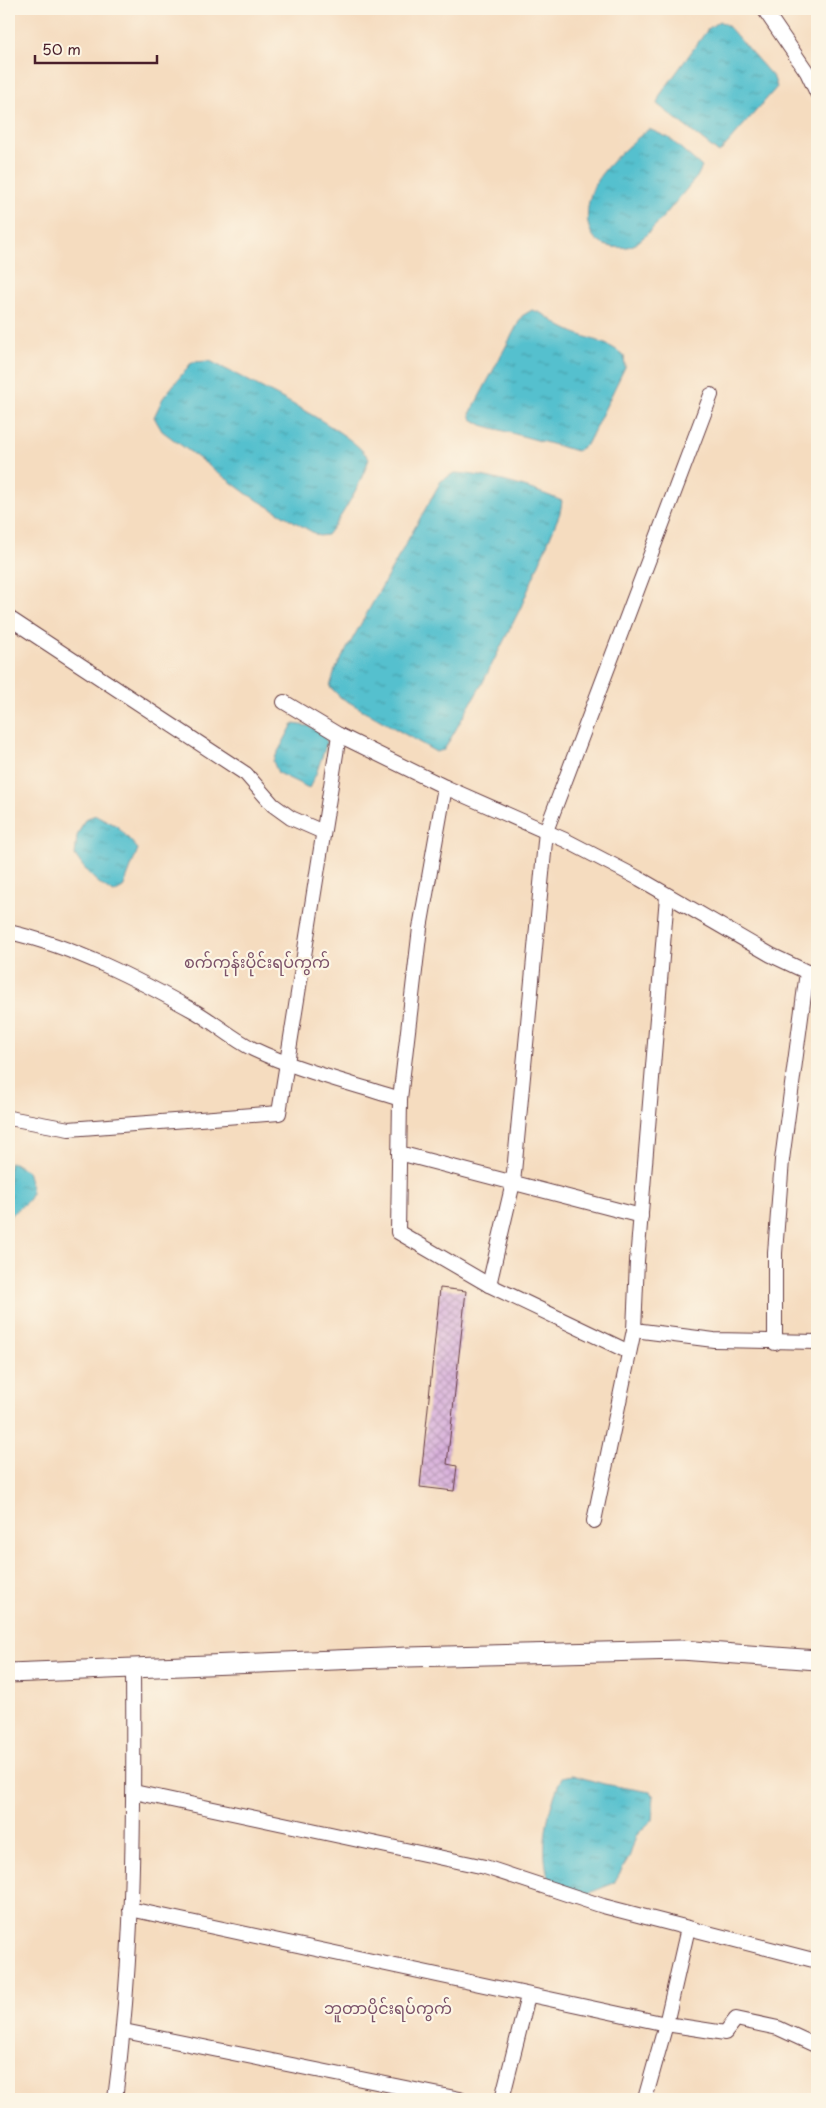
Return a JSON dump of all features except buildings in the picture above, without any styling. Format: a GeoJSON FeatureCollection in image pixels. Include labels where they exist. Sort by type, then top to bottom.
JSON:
{"type":"FeatureCollection","features":[{"type":"Feature","properties":{"kind":"street"},"geometry":{"type":"LineString","coordinates":[[764,9],[807,72],[817,93]]}},
{"type":"Feature","properties":{"kind":"street"},"geometry":{"type":"LineString","coordinates":[[488,1285],[513,1183],[546,831],[711,395]]}},
{"type":"Feature","properties":{"kind":"street"},"geometry":{"type":"LineString","coordinates":[[9,618],[246,774],[273,805],[290,818],[324,832]]}},
{"type":"Feature","properties":{"kind":"street"},"geometry":{"type":"LineString","coordinates":[[284,702],[339,735],[445,787],[546,831],[640,879],[772,955],[812,973],[782,1160],[775,1253],[775,1343]]}},
{"type":"Feature","properties":{"kind":"street"},"geometry":{"type":"LineString","coordinates":[[9,1118],[69,1129],[279,1113],[339,735]]}},
{"type":"Feature","properties":{"kind":"street"},"geometry":{"type":"LineString","coordinates":[[445,787],[420,928],[400,1099],[398,1232],[488,1285],[629,1352]]}},
{"type":"Feature","properties":{"kind":"street"},"geometry":{"type":"LineString","coordinates":[[594,1521],[634,1330],[641,1216],[667,896]]}},
{"type":"Feature","properties":{"kind":"street"},"geometry":{"type":"LineString","coordinates":[[9,932],[44,940],[114,969],[196,1013],[252,1048],[287,1063],[400,1099]]}},
{"type":"Feature","properties":{"kind":"street"},"geometry":{"type":"LineString","coordinates":[[399,1153],[641,1216]]}},
{"type":"Feature","properties":{"kind":"street"},"geometry":{"type":"LineString","coordinates":[[634,1330],[714,1340],[775,1343],[817,1342]]}},
{"type":"Feature","properties":{"kind":"street"},"geometry":{"type":"LineString","coordinates":[[9,1674],[132,1668],[681,1650],[817,1660]]}},
{"type":"Feature","properties":{"kind":"street"},"geometry":{"type":"LineString","coordinates":[[115,2099],[124,2031],[130,1909],[134,1792],[132,1668]]}},
{"type":"Feature","properties":{"kind":"street"},"geometry":{"type":"LineString","coordinates":[[134,1792],[485,1867],[603,1906],[817,1961]]}},
{"type":"Feature","properties":{"kind":"street"},"geometry":{"type":"LineString","coordinates":[[130,1909],[528,1996],[666,2024],[725,2032],[736,2019],[778,2028],[817,2046]]}},
{"type":"Feature","properties":{"kind":"street"},"geometry":{"type":"LineString","coordinates":[[645,2099],[666,2024],[688,1928]]}},
{"type":"Feature","properties":{"kind":"street"},"geometry":{"type":"LineString","coordinates":[[502,2099],[528,1996]]}},
{"type":"Feature","properties":{"kind":"street"},"geometry":{"type":"LineString","coordinates":[[124,2031],[460,2099]]}},
{"type":"Feature","properties":{"kind":"water"},"geometry":{"type":"Polygon","coordinates":[[[719,21],[728,26],[774,78],[777,87],[719,153],[657,104],[660,95],[708,29],[719,21]]]}},
{"type":"Feature","properties":{"kind":"water"},"geometry":{"type":"Polygon","coordinates":[[[649,129],[669,138],[702,167],[697,177],[668,211],[638,242],[623,247],[603,244],[596,239],[588,224],[588,205],[594,186],[611,163],[649,129]]]}},
{"type":"Feature","properties":{"kind":"water"},"geometry":{"type":"Polygon","coordinates":[[[532,310],[542,314],[561,327],[611,347],[624,356],[625,367],[588,443],[577,451],[482,425],[472,419],[470,414],[522,316],[532,310]]]}},
{"type":"Feature","properties":{"kind":"water"},"geometry":{"type":"Polygon","coordinates":[[[210,361],[271,392],[320,420],[358,447],[369,459],[351,499],[327,535],[319,536],[247,494],[162,431],[154,417],[163,398],[192,362],[210,361]]]}},
{"type":"Feature","properties":{"kind":"water"},"geometry":{"type":"Polygon","coordinates":[[[454,473],[509,482],[562,501],[560,513],[521,607],[482,684],[444,750],[436,752],[340,697],[330,687],[335,670],[441,481],[454,473]]]}},
{"type":"Feature","properties":{"kind":"water"},"geometry":{"type":"Polygon","coordinates":[[[293,724],[308,726],[322,732],[327,742],[309,788],[278,773],[273,761],[293,724]]]}},
{"type":"Feature","properties":{"kind":"water"},"geometry":{"type":"Polygon","coordinates":[[[96,815],[117,826],[138,849],[123,888],[114,893],[92,877],[75,855],[77,836],[85,819],[96,815]]]}},
{"type":"Feature","properties":{"kind":"water"},"geometry":{"type":"Polygon","coordinates":[[[9,1163],[14,1163],[27,1171],[31,1193],[27,1202],[9,1217],[9,1163]]]}},
{"type":"Feature","properties":{"kind":"water"},"geometry":{"type":"Polygon","coordinates":[[[572,1775],[604,1784],[650,1792],[654,1796],[652,1820],[636,1836],[630,1855],[614,1883],[584,1895],[550,1882],[546,1870],[545,1843],[549,1815],[562,1777],[572,1775]]]}},
{"type":"Feature","properties":{"kind":"district","name":"စက်ကုန်းပိုင်းရပ်ကွက်"},"geometry":{"type":"Point","coordinates":[257,961]}},
{"type":"Feature","properties":{"kind":"district","name":"ဘူတာပိုင်းရပ်ကွက်"},"geometry":{"type":"Point","coordinates":[388,2007]}}]}
